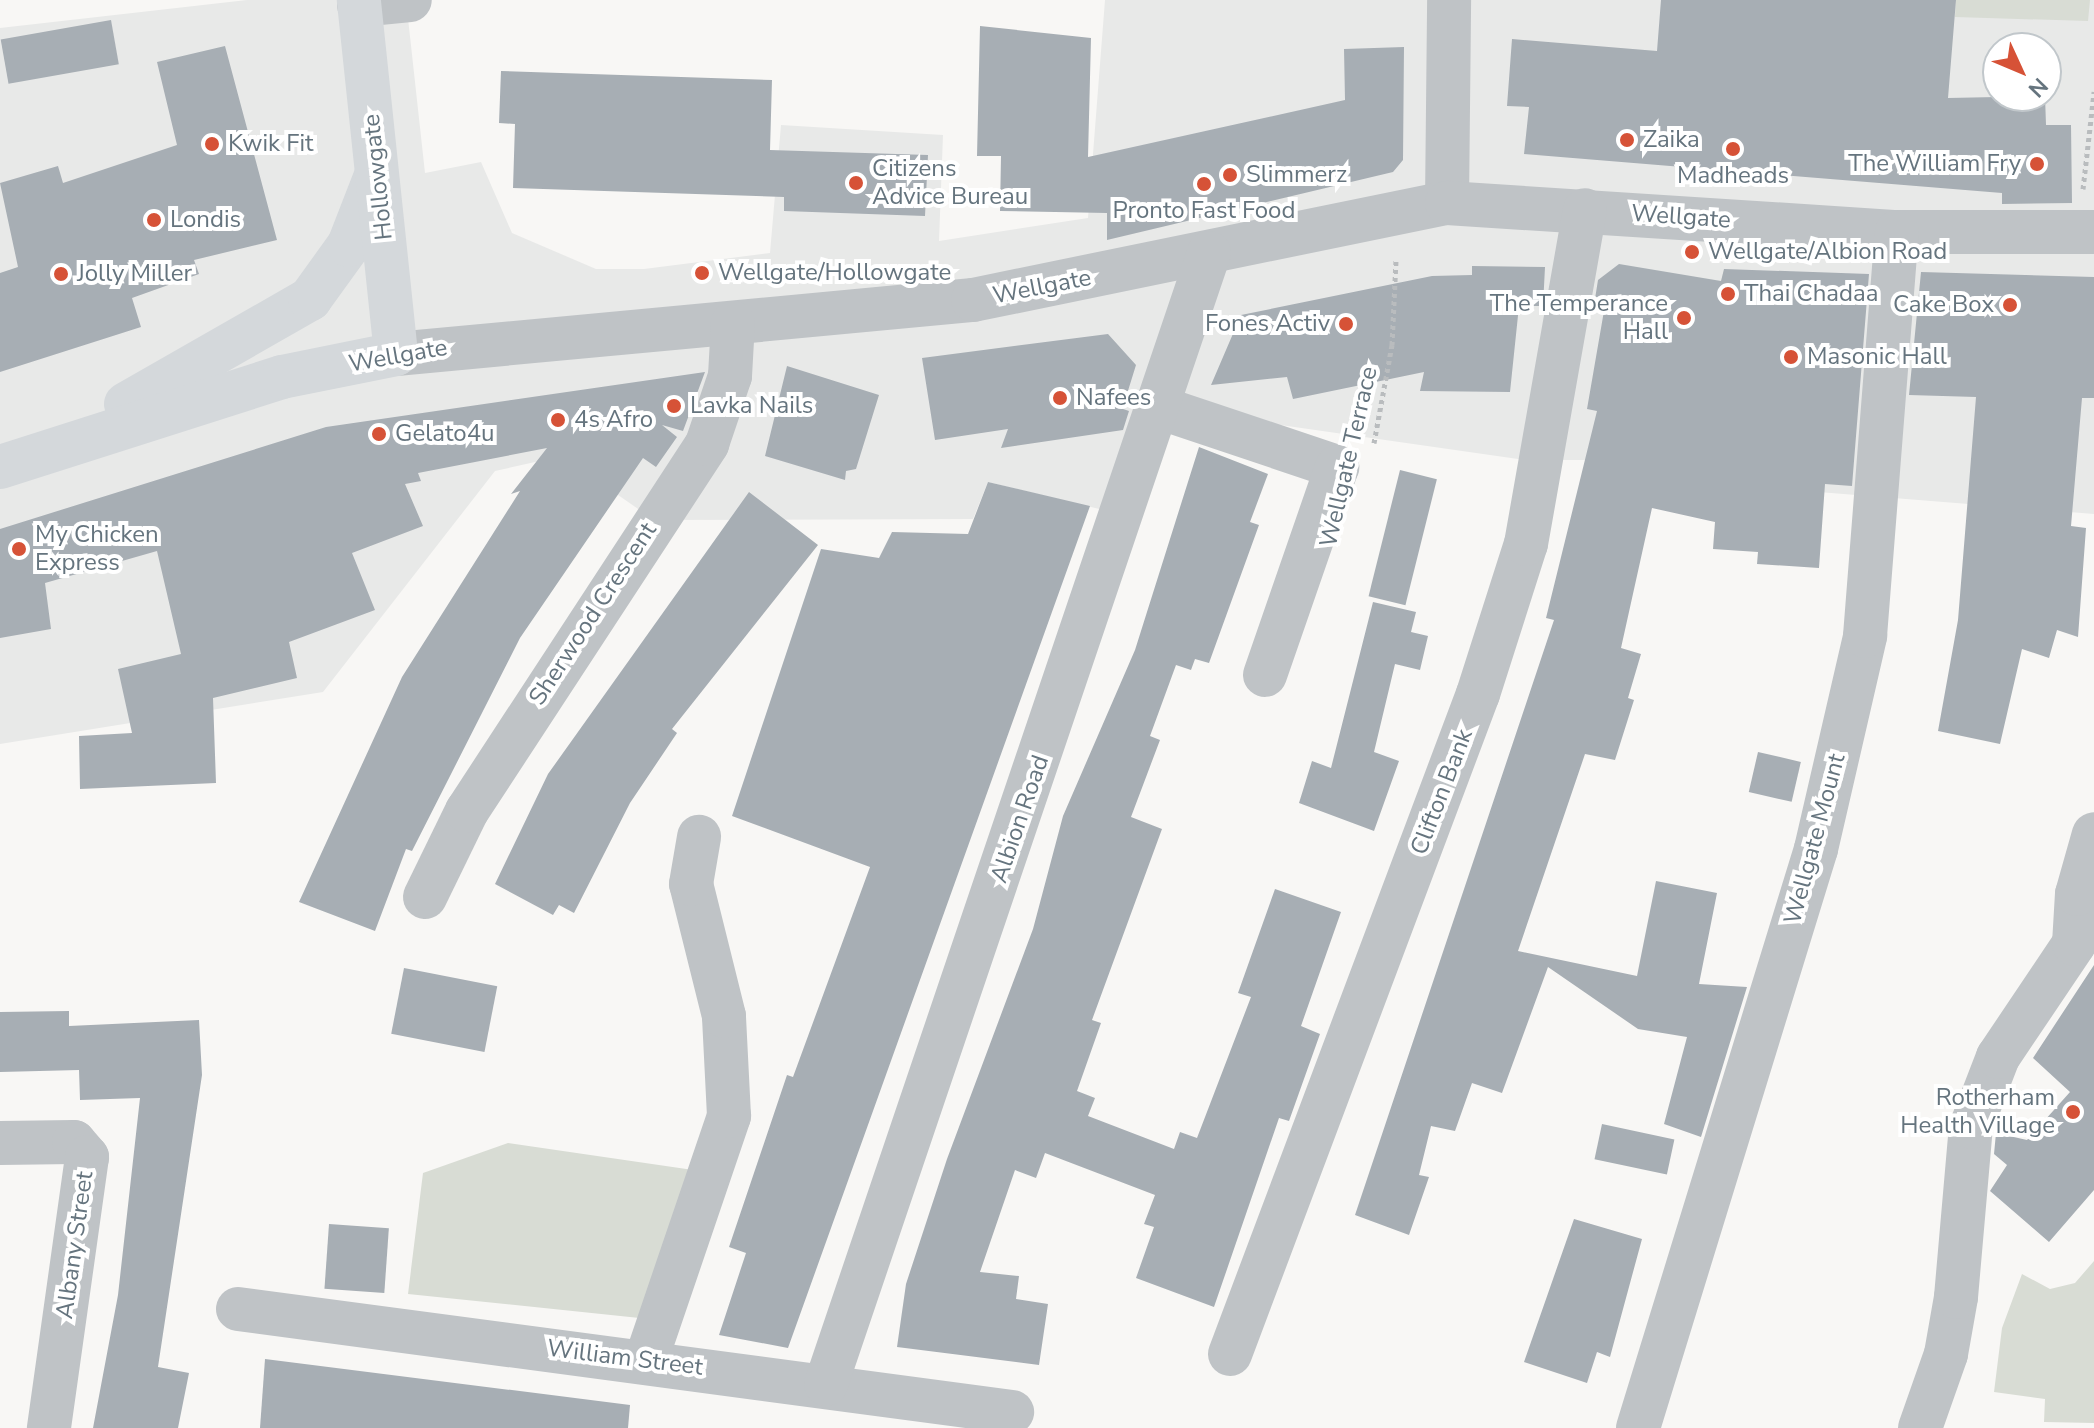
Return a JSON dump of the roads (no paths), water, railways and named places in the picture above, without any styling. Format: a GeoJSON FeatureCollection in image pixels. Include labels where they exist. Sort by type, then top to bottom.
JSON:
{"type":"FeatureCollection","features":[{"type":"Feature","properties":{"kind":"main road","name":"Hollowgate"},"geometry":{"type":"LineString","coordinates":[[359,2],[379,168],[396,354]]}},
{"type":"Feature","properties":{"kind":"main road"},"geometry":{"type":"LineString","coordinates":[[17,460],[310,299],[349,245],[379,168]]}},
{"type":"Feature","properties":{"kind":"main road","name":"Wellgate"},"geometry":{"type":"LineString","coordinates":[[17,460],[282,377],[396,354]]}},
{"type":"Feature","properties":{"kind":"street"},"geometry":{"type":"LineString","coordinates":[[359,2],[410,0]]}},
{"type":"Feature","properties":{"kind":"street"},"geometry":{"type":"LineString","coordinates":[[1447,203],[1449,0]]}},
{"type":"Feature","properties":{"kind":"street","name":"Wellgate"},"geometry":{"type":"LineString","coordinates":[[396,354],[973,300],[1209,253],[1398,210],[1447,203],[1897,232],[2086,231]]}},
{"type":"Feature","properties":{"kind":"street","name":"Clifton Bank"},"geometry":{"type":"LineString","coordinates":[[1230,1354],[1478,694],[1526,544],[1585,210]]}},
{"type":"Feature","properties":{"kind":"street","name":"Wellgate Mount"},"geometry":{"type":"LineString","coordinates":[[1638,1428],[1816,849],[1865,636],[1897,232]]}},
{"type":"Feature","properties":{"kind":"street","name":"Albion Road"},"geometry":{"type":"LineString","coordinates":[[826,1384],[1161,408],[1209,253]]}},
{"type":"Feature","properties":{"kind":"street","name":"Sherwood Crescent"},"geometry":{"type":"LineString","coordinates":[[425,897],[475,798],[707,444],[730,376],[733,323]]}},
{"type":"Feature","properties":{"kind":"street"},"geometry":{"type":"LineString","coordinates":[[1161,408],[1337,467],[1265,675]]}},
{"type":"Feature","properties":{"kind":"street"},"geometry":{"type":"LineString","coordinates":[[1920,1428],[1946,1354],[1956,1297],[1971,1127],[1998,1057],[2074,944],[2077,894],[2094,834]]}},
{"type":"Feature","properties":{"kind":"street"},"geometry":{"type":"LineString","coordinates":[[646,1360],[729,1116],[724,1016],[691,884],[699,837]]}},
{"type":"Feature","properties":{"kind":"street","name":"Albany Street"},"geometry":{"type":"LineString","coordinates":[[0,1143],[74,1142],[87,1157],[49,1428]]}},
{"type":"Feature","properties":{"kind":"street","name":"William Street"},"geometry":{"type":"LineString","coordinates":[[238,1309],[646,1360],[1012,1412]]}},
{"type":"Feature","properties":{"kind":"place","name":"Zaika"},"geometry":{"type":"Point","coordinates":[1627,140]}},
{"type":"Feature","properties":{"kind":"place","name":"Kwik Fit"},"geometry":{"type":"Point","coordinates":[212,144]}},
{"type":"Feature","properties":{"kind":"place","name":"Madheads"},"geometry":{"type":"Point","coordinates":[1733,149]}},
{"type":"Feature","properties":{"kind":"place","name":"The William Fry"},"geometry":{"type":"Point","coordinates":[2037,164]}},
{"type":"Feature","properties":{"kind":"place","name":"Slimmerz"},"geometry":{"type":"Point","coordinates":[1230,175]}},
{"type":"Feature","properties":{"kind":"place","name":"Citizens Advice Bureau"},"geometry":{"type":"Point","coordinates":[856,183]}},
{"type":"Feature","properties":{"kind":"place","name":"Pronto Fast Food"},"geometry":{"type":"Point","coordinates":[1204,184]}},
{"type":"Feature","properties":{"kind":"place","name":"Londis"},"geometry":{"type":"Point","coordinates":[154,220]}},
{"type":"Feature","properties":{"kind":"place","name":"Wellgate/Albion Road"},"geometry":{"type":"Point","coordinates":[1692,252]}},
{"type":"Feature","properties":{"kind":"place","name":"Wellgate/Hollowgate"},"geometry":{"type":"Point","coordinates":[702,273]}},
{"type":"Feature","properties":{"kind":"place","name":"Jolly Miller"},"geometry":{"type":"Point","coordinates":[61,274]}},
{"type":"Feature","properties":{"kind":"place","name":"Thai Chadaa"},"geometry":{"type":"Point","coordinates":[1728,294]}},
{"type":"Feature","properties":{"kind":"place","name":"Cake Box"},"geometry":{"type":"Point","coordinates":[2010,305]}},
{"type":"Feature","properties":{"kind":"place","name":"The Temperance Hall"},"geometry":{"type":"Point","coordinates":[1684,318]}},
{"type":"Feature","properties":{"kind":"place","name":"Fones Activ"},"geometry":{"type":"Point","coordinates":[1346,324]}},
{"type":"Feature","properties":{"kind":"place","name":"Masonic Hall"},"geometry":{"type":"Point","coordinates":[1791,357]}},
{"type":"Feature","properties":{"kind":"place","name":"Nafees"},"geometry":{"type":"Point","coordinates":[1060,398]}},
{"type":"Feature","properties":{"kind":"place","name":"Lavka Nails"},"geometry":{"type":"Point","coordinates":[674,406]}},
{"type":"Feature","properties":{"kind":"place","name":"4s Afro"},"geometry":{"type":"Point","coordinates":[558,420]}},
{"type":"Feature","properties":{"kind":"place","name":"Gelato4u"},"geometry":{"type":"Point","coordinates":[379,434]}},
{"type":"Feature","properties":{"kind":"place","name":"My Chicken Express"},"geometry":{"type":"Point","coordinates":[19,549]}},
{"type":"Feature","properties":{"kind":"place","name":"Rotherham Health Village"},"geometry":{"type":"Point","coordinates":[2073,1112]}}]}
